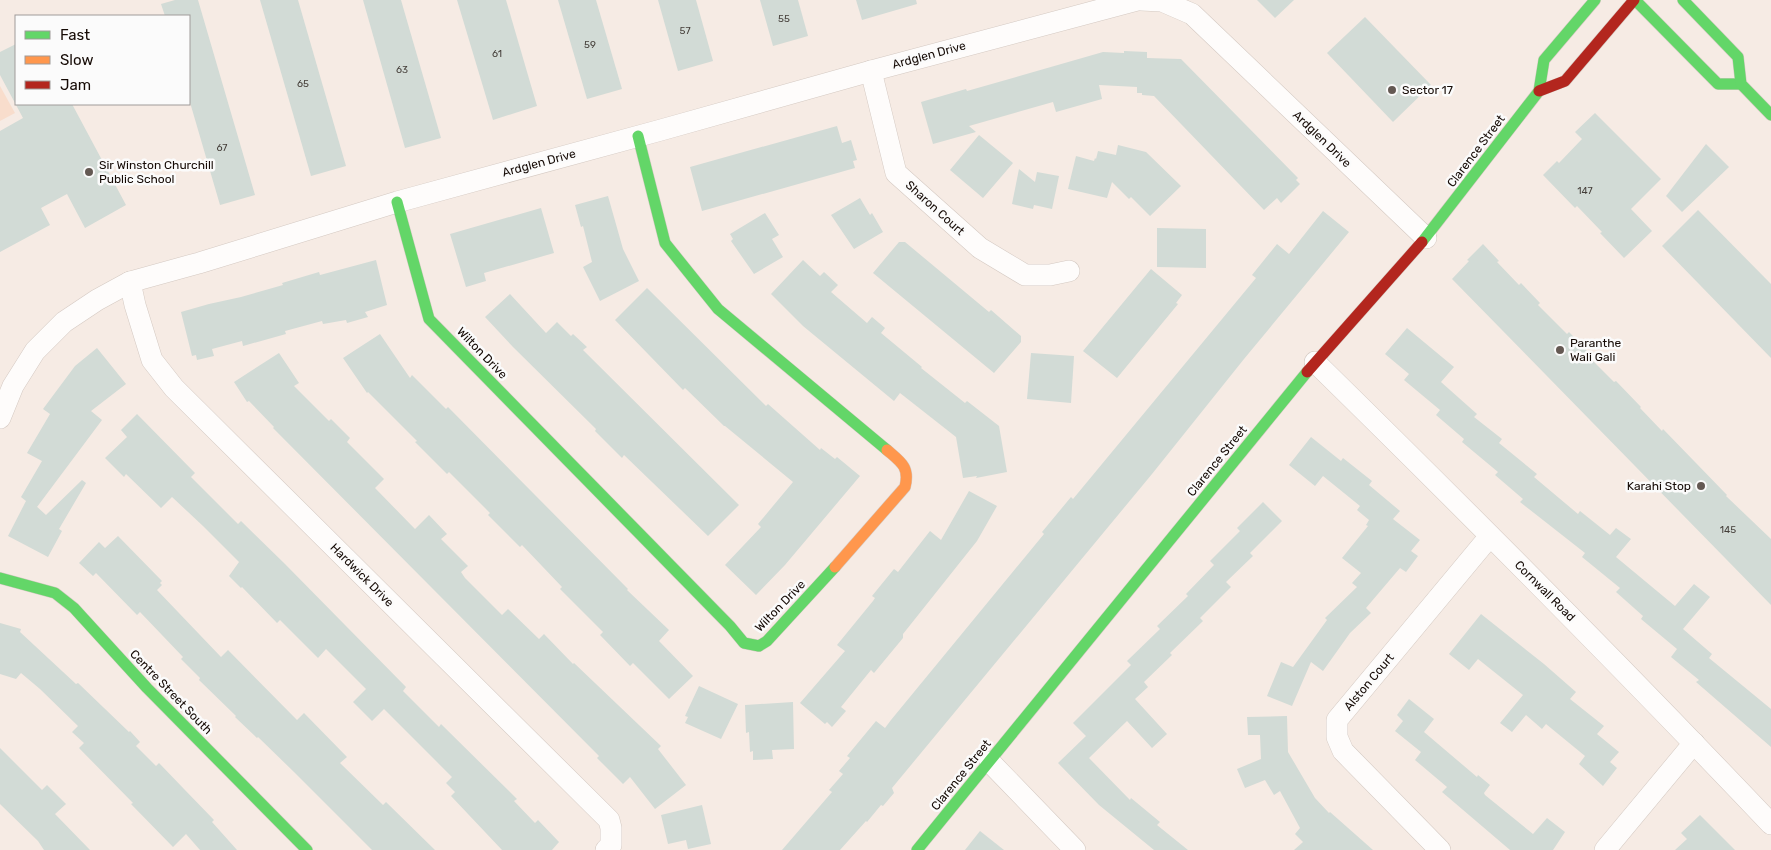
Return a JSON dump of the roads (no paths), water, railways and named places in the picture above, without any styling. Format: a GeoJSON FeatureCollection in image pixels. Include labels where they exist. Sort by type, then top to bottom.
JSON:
{"type":"FeatureCollection","features":[{"type":"Feature","properties":{"kind":"street","name":"Ardglen Drive"},"geometry":{"type":"LineString","coordinates":[[0,418],[13,386],[34,351],[64,322],[97,300],[130,282],[199,263],[396,202],[870,71],[1139,0],[1162,1],[1192,14],[1426,238]]}},
{"type":"Feature","properties":{"kind":"street","name":"Clarence Street"},"geometry":{"type":"LineString","coordinates":[[917,850],[1315,362],[1426,238],[1539,91],[1544,60],[1595,0]]}},
{"type":"Feature","properties":{"kind":"street"},"geometry":{"type":"LineString","coordinates":[[1539,91],[1565,81],[1635,0],[1718,84],[1741,84]]}},
{"type":"Feature","properties":{"kind":"street"},"geometry":{"type":"LineString","coordinates":[[1683,0],[1738,57],[1741,84],[1771,115]]}},
{"type":"Feature","properties":{"kind":"street","name":"Sharon Court"},"geometry":{"type":"LineString","coordinates":[[870,71],[896,173],[980,248],[1025,275],[1050,275],[1069,270]]}},
{"type":"Feature","properties":{"kind":"street","name":"Wilton Drive"},"geometry":{"type":"LineString","coordinates":[[396,202],[429,319],[730,626],[744,643],[758,646],[767,641],[791,616],[894,500],[905,487],[908,476],[903,464],[875,439],[718,309],[666,243],[638,136]]}},
{"type":"Feature","properties":{"kind":"street","name":"Hardwick Drive"},"geometry":{"type":"LineString","coordinates":[[130,282],[152,360],[174,388],[609,820],[611,845],[606,850]]}},
{"type":"Feature","properties":{"kind":"street","name":"Cornwall Road"},"geometry":{"type":"LineString","coordinates":[[1315,362],[1490,536],[1771,824]]}},
{"type":"Feature","properties":{"kind":"street","name":"Alston Court"},"geometry":{"type":"LineString","coordinates":[[1440,850],[1343,752],[1337,737],[1338,720],[1490,536]]}},
{"type":"Feature","properties":{"kind":"street","name":"Centre Street South"},"geometry":{"type":"LineString","coordinates":[[0,578],[55,593],[74,608],[146,688],[307,850]]}},
{"type":"Feature","properties":{"kind":"street"},"geometry":{"type":"LineString","coordinates":[[1606,850],[1694,743]]}},
{"type":"Feature","properties":{"kind":"street"},"geometry":{"type":"LineString","coordinates":[[990,762],[1075,850]]}},
{"type":"Feature","properties":{"kind":"place","name":"Sector 17"},"geometry":{"type":"Point","coordinates":[1392,90]}},
{"type":"Feature","properties":{"kind":"place","name":"Sir Winston Churchill Public School"},"geometry":{"type":"Point","coordinates":[89,172]}},
{"type":"Feature","properties":{"kind":"place","name":"Paranthe Wali Gali"},"geometry":{"type":"Point","coordinates":[1560,350]}},
{"type":"Feature","properties":{"kind":"place","name":"Karahi Stop"},"geometry":{"type":"Point","coordinates":[1701,486]}}]}
